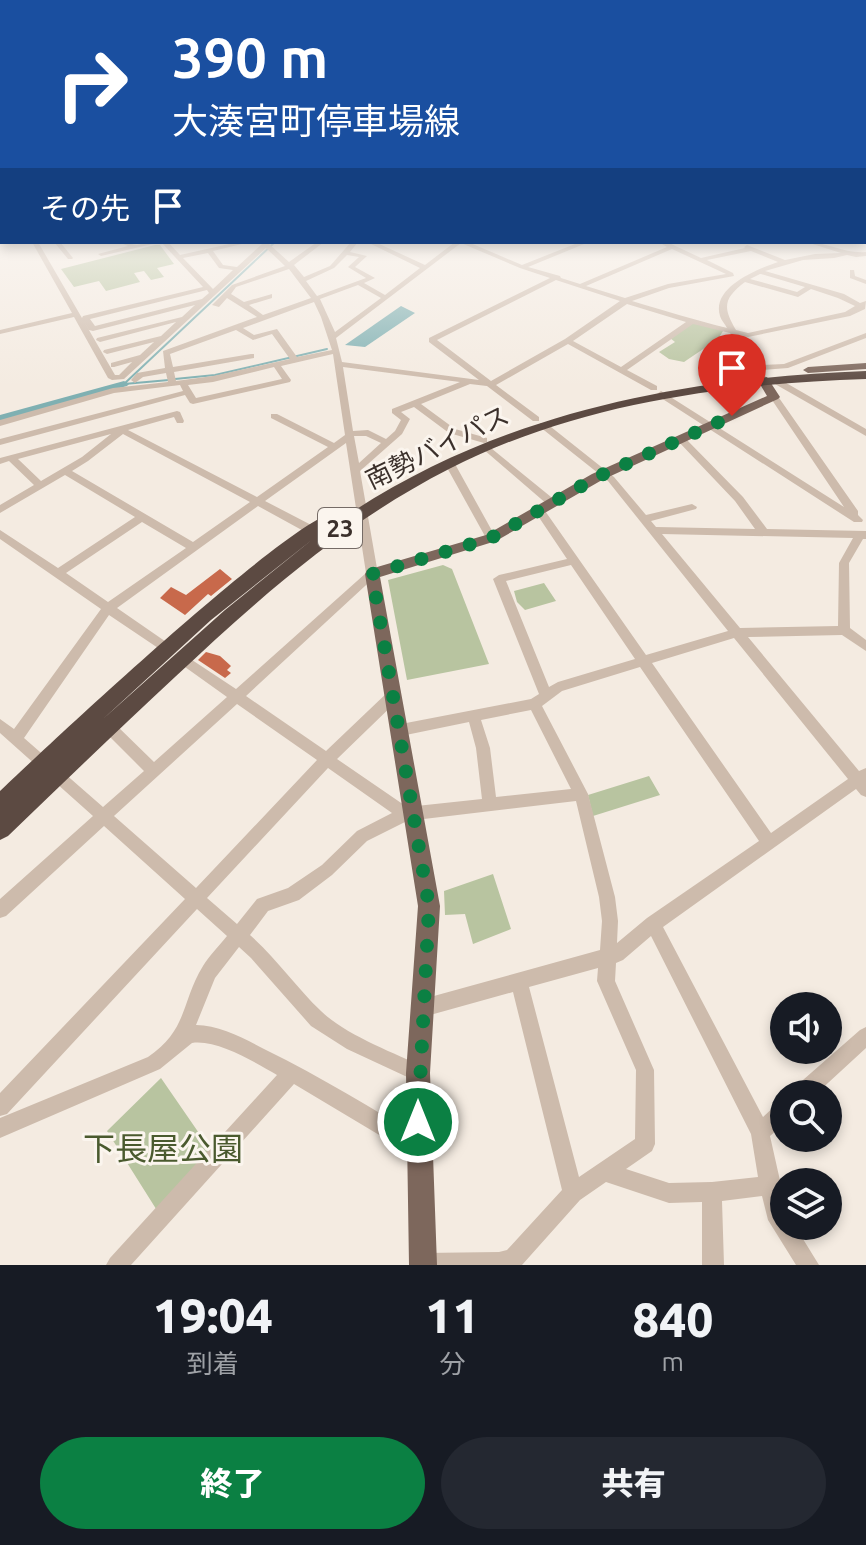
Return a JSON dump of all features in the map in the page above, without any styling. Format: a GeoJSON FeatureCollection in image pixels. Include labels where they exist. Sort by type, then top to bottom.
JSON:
{"type":"FeatureCollection","features":[{"type":"Feature","properties":{"kind":"highway","name":"南勢バイパス"},"geometry":{"type":"LineString","coordinates":[[766,380],[808,370],[866,372]]}},
{"type":"Feature","properties":{"kind":"highway","name":"南勢バイパス"},"geometry":{"type":"LineString","coordinates":[[0,805],[108,726],[175,654],[267,582],[440,458],[540,422],[657,391],[866,372]]}},
{"type":"Feature","properties":{"kind":"highway","name":"南勢バイパス"},"geometry":{"type":"LineString","coordinates":[[0,829],[50,769],[313,531],[361,513],[485,444]]}},
{"type":"Feature","properties":{"kind":"main road"},"geometry":{"type":"LineString","coordinates":[[423,1264],[418,1073],[429,906],[409,814],[401,730],[372,574],[491,538],[605,473],[711,426],[766,380]]}},
{"type":"Feature","properties":{"kind":"street"},"geometry":{"type":"LineString","coordinates":[[50,269],[112,378],[128,371],[137,351]]}},
{"type":"Feature","properties":{"kind":"street"},"geometry":{"type":"LineString","coordinates":[[191,269],[211,290]]}},
{"type":"Feature","properties":{"kind":"street"},"geometry":{"type":"LineString","coordinates":[[128,371],[117,369],[86,318],[211,290],[239,269]]}},
{"type":"Feature","properties":{"kind":"street"},"geometry":{"type":"LineString","coordinates":[[216,305],[234,286],[279,269]]}},
{"type":"Feature","properties":{"kind":"street"},"geometry":{"type":"LineString","coordinates":[[0,910],[372,574],[334,344],[318,298],[294,269]]}},
{"type":"Feature","properties":{"kind":"street"},"geometry":{"type":"LineString","coordinates":[[305,279],[328,269]]}},
{"type":"Feature","properties":{"kind":"street"},"geometry":{"type":"LineString","coordinates":[[276,364],[287,380],[193,401],[174,379],[166,353],[372,278],[355,269]]}},
{"type":"Feature","properties":{"kind":"street"},"geometry":{"type":"LineString","coordinates":[[135,380],[140,375],[174,379],[198,366],[250,354],[258,361],[293,356],[334,344],[425,269]]}},
{"type":"Feature","properties":{"kind":"street"},"geometry":{"type":"LineString","coordinates":[[529,269],[748,335],[847,314],[863,306]]}},
{"type":"Feature","properties":{"kind":"street"},"geometry":{"type":"LineString","coordinates":[[582,285],[619,269]]}},
{"type":"Feature","properties":{"kind":"street"},"geometry":{"type":"LineString","coordinates":[[719,269],[798,295],[810,287]]}},
{"type":"Feature","properties":{"kind":"street"},"geometry":{"type":"LineString","coordinates":[[772,269],[742,279],[726,293],[721,305],[729,328],[858,520],[864,534]]}},
{"type":"Feature","properties":{"kind":"street"},"geometry":{"type":"LineString","coordinates":[[852,271],[852,277],[866,287]]}},
{"type":"Feature","properties":{"kind":"street"},"geometry":{"type":"LineString","coordinates":[[763,273],[863,306]]}},
{"type":"Feature","properties":{"kind":"street"},"geometry":{"type":"LineString","coordinates":[[338,364],[491,384],[568,341],[627,300],[668,286],[732,275]]}},
{"type":"Feature","properties":{"kind":"street"},"geometry":{"type":"LineString","coordinates":[[423,1008],[617,954],[653,924],[863,781],[605,473],[432,340],[558,277]]}},
{"type":"Feature","properties":{"kind":"street"},"geometry":{"type":"LineString","coordinates":[[359,283],[386,298]]}},
{"type":"Feature","properties":{"kind":"street"},"geometry":{"type":"LineString","coordinates":[[107,352],[137,351],[156,343],[206,300],[211,290]]}},
{"type":"Feature","properties":{"kind":"street"},"geometry":{"type":"LineString","coordinates":[[226,294],[263,318]]}},
{"type":"Feature","properties":{"kind":"street"},"geometry":{"type":"LineString","coordinates":[[243,305],[269,296]]}},
{"type":"Feature","properties":{"kind":"street"},"geometry":{"type":"LineString","coordinates":[[164,299],[181,321]]}},
{"type":"Feature","properties":{"kind":"street"},"geometry":{"type":"LineString","coordinates":[[93,329],[206,300]]}},
{"type":"Feature","properties":{"kind":"street"},"geometry":{"type":"LineString","coordinates":[[0,332],[76,314]]}},
{"type":"Feature","properties":{"kind":"street"},"geometry":{"type":"LineString","coordinates":[[623,369],[694,320]]}},
{"type":"Feature","properties":{"kind":"street"},"geometry":{"type":"LineString","coordinates":[[107,352],[181,321]]}},
{"type":"Feature","properties":{"kind":"street"},"geometry":{"type":"LineString","coordinates":[[238,328],[253,338],[274,331],[293,356]]}},
{"type":"Feature","properties":{"kind":"street"},"geometry":{"type":"LineString","coordinates":[[107,352],[151,333],[156,343]]}},
{"type":"Feature","properties":{"kind":"street"},"geometry":{"type":"LineString","coordinates":[[766,380],[785,366],[866,335]]}},
{"type":"Feature","properties":{"kind":"street"},"geometry":{"type":"LineString","coordinates":[[568,341],[623,369],[858,520]]}},
{"type":"Feature","properties":{"kind":"street"},"geometry":{"type":"LineString","coordinates":[[190,345],[198,366]]}},
{"type":"Feature","properties":{"kind":"street"},"geometry":{"type":"LineString","coordinates":[[107,352],[137,351]]}},
{"type":"Feature","properties":{"kind":"street"},"geometry":{"type":"LineString","coordinates":[[0,423],[100,395],[174,379],[276,364],[293,356]]}},
{"type":"Feature","properties":{"kind":"street"},"geometry":{"type":"LineString","coordinates":[[766,380],[866,433]]}},
{"type":"Feature","properties":{"kind":"street"},"geometry":{"type":"LineString","coordinates":[[355,471],[387,443],[406,421],[395,411],[469,382]]}},
{"type":"Feature","properties":{"kind":"street"},"geometry":{"type":"LineString","coordinates":[[0,442],[188,392]]}},
{"type":"Feature","properties":{"kind":"street"},"geometry":{"type":"LineString","coordinates":[[100,395],[124,428],[313,531]]}},
{"type":"Feature","properties":{"kind":"street"},"geometry":{"type":"LineString","coordinates":[[415,403],[452,431],[485,444],[546,506],[574,561],[769,843]]}},
{"type":"Feature","properties":{"kind":"street"},"geometry":{"type":"LineString","coordinates":[[5,460],[177,414],[180,421]]}},
{"type":"Feature","properties":{"kind":"street"},"geometry":{"type":"LineString","coordinates":[[274,416],[335,447]]}},
{"type":"Feature","properties":{"kind":"street"},"geometry":{"type":"LineString","coordinates":[[0,510],[65,471],[124,428]]}},
{"type":"Feature","properties":{"kind":"street"},"geometry":{"type":"LineString","coordinates":[[15,739],[108,608],[350,435],[368,433],[387,443]]}},
{"type":"Feature","properties":{"kind":"street"},"geometry":{"type":"LineString","coordinates":[[681,439],[739,499],[764,533]]}},
{"type":"Feature","properties":{"kind":"street"},"geometry":{"type":"LineString","coordinates":[[5,460],[41,486]]}},
{"type":"Feature","properties":{"kind":"street"},"geometry":{"type":"LineString","coordinates":[[450,464],[491,538]]}},
{"type":"Feature","properties":{"kind":"street"},"geometry":{"type":"LineString","coordinates":[[65,471],[193,547]]}},
{"type":"Feature","properties":{"kind":"street"},"geometry":{"type":"LineString","coordinates":[[643,519],[692,507]]}},
{"type":"Feature","properties":{"kind":"street"},"geometry":{"type":"LineString","coordinates":[[58,573],[142,517]]}},
{"type":"Feature","properties":{"kind":"street"},"geometry":{"type":"LineString","coordinates":[[652,530],[864,534]]}},
{"type":"Feature","properties":{"kind":"street"},"geometry":{"type":"LineString","coordinates":[[0,534],[235,698],[409,814]]}},
{"type":"Feature","properties":{"kind":"street"},"geometry":{"type":"LineString","coordinates":[[844,630],[844,563],[864,534]]}},
{"type":"Feature","properties":{"kind":"street"},"geometry":{"type":"LineString","coordinates":[[423,1264],[499,1263],[514,1258],[573,1193],[645,1144],[645,1070],[606,981],[605,959],[610,921],[607,897],[581,794],[540,698],[499,579],[574,561]]}},
{"type":"Feature","properties":{"kind":"street"},"geometry":{"type":"LineString","coordinates":[[401,730],[474,717],[540,698],[736,633],[844,630],[866,646]]}},
{"type":"Feature","properties":{"kind":"street"},"geometry":{"type":"LineString","coordinates":[[0,1107],[327,759],[395,694]]}},
{"type":"Feature","properties":{"kind":"street"},"geometry":{"type":"LineString","coordinates":[[474,717],[483,748],[490,804]]}},
{"type":"Feature","properties":{"kind":"street"},"geometry":{"type":"LineString","coordinates":[[0,725],[257,952],[317,1020],[353,1043],[418,1073]]}},
{"type":"Feature","properties":{"kind":"street"},"geometry":{"type":"LineString","coordinates":[[108,726],[154,771]]}},
{"type":"Feature","properties":{"kind":"street"},"geometry":{"type":"LineString","coordinates":[[0,1128],[169,1054],[182,1037],[209,972],[263,905],[293,894],[327,870],[362,836],[409,814],[581,794]]}},
{"type":"Feature","properties":{"kind":"street"},"geometry":{"type":"LineString","coordinates":[[653,924],[760,1132],[770,1180]]}},
{"type":"Feature","properties":{"kind":"street"},"geometry":{"type":"LineString","coordinates":[[519,982],[573,1193]]}},
{"type":"Feature","properties":{"kind":"street"},"geometry":{"type":"LineString","coordinates":[[182,1037],[214,1034],[418,1147]]}},
{"type":"Feature","properties":{"kind":"street"},"geometry":{"type":"LineString","coordinates":[[817,1080],[866,1036]]}},
{"type":"Feature","properties":{"kind":"street"},"geometry":{"type":"LineString","coordinates":[[117,1265],[291,1074]]}},
{"type":"Feature","properties":{"kind":"street"},"geometry":{"type":"LineString","coordinates":[[760,1132],[770,1123]]}},
{"type":"Feature","properties":{"kind":"street"},"geometry":{"type":"LineString","coordinates":[[605,1172],[669,1193],[770,1185]]}},
{"type":"Feature","properties":{"kind":"street"},"geometry":{"type":"LineString","coordinates":[[712,1192],[713,1265]]}},
{"type":"Feature","properties":{"kind":"street"},"geometry":{"type":"LineString","coordinates":[[792,1240],[808,1265]]}},
{"type":"Feature","properties":{"kind":"green space"},"geometry":{"type":"Polygon","coordinates":[[[61,269],[158,269],[164,277],[151,280],[144,271],[134,273],[140,282],[106,291],[99,281],[74,287],[61,269]]]}},
{"type":"Feature","properties":{"kind":"green space"},"geometry":{"type":"Polygon","coordinates":[[[694,321],[725,328],[718,339],[684,362],[669,359],[659,352],[675,342],[670,338],[694,321]]]}},
{"type":"Feature","properties":{"kind":"green space"},"geometry":{"type":"Polygon","coordinates":[[[443,565],[452,569],[489,664],[407,680],[388,580],[443,565]]]}},
{"type":"Feature","properties":{"kind":"green space"},"geometry":{"type":"Polygon","coordinates":[[[544,583],[556,601],[525,610],[517,602],[514,591],[544,583]]]}},
{"type":"Feature","properties":{"kind":"green space"},"geometry":{"type":"Polygon","coordinates":[[[649,776],[660,795],[593,816],[588,795],[649,776]]]}},
{"type":"Feature","properties":{"kind":"green space"},"geometry":{"type":"Polygon","coordinates":[[[493,874],[511,929],[473,944],[465,914],[445,915],[444,891],[493,874]]]}},
{"type":"Feature","properties":{"kind":"green space","name":"下長屋公園"},"geometry":{"type":"Polygon","coordinates":[[[161,1078],[212,1152],[158,1212],[107,1131],[161,1078]]]}},
{"type":"Feature","properties":{"kind":"water"},"geometry":{"type":"Polygon","coordinates":[[[401,306],[415,313],[365,347],[345,345],[401,306]]]}},
{"type":"Feature","properties":{"kind":"building"},"geometry":{"type":"Polygon","coordinates":[[[220,569],[232,579],[211,596],[208,594],[185,615],[160,598],[171,587],[186,595],[220,569]]]}},
{"type":"Feature","properties":{"kind":"building"},"geometry":{"type":"Polygon","coordinates":[[[206,652],[220,656],[231,666],[227,670],[231,673],[225,678],[198,660],[206,652]]]}},
{"type":"Feature","properties":{"kind":"waterway"},"geometry":{"type":"LineString","coordinates":[[169,380],[124,384],[246,269]]}},
{"type":"Feature","properties":{"kind":"waterway"},"geometry":{"type":"LineString","coordinates":[[175,379],[215,375],[327,349]]}},
{"type":"Feature","properties":{"kind":"waterway"},"geometry":{"type":"LineString","coordinates":[[0,418],[124,384]]}},
{"type":"Feature","properties":{"kind":"route"},"geometry":{"type":"LineString","coordinates":[[418,1122],[418,1073],[429,906],[372,574],[491,538],[597,477],[732,416]]}}]}
